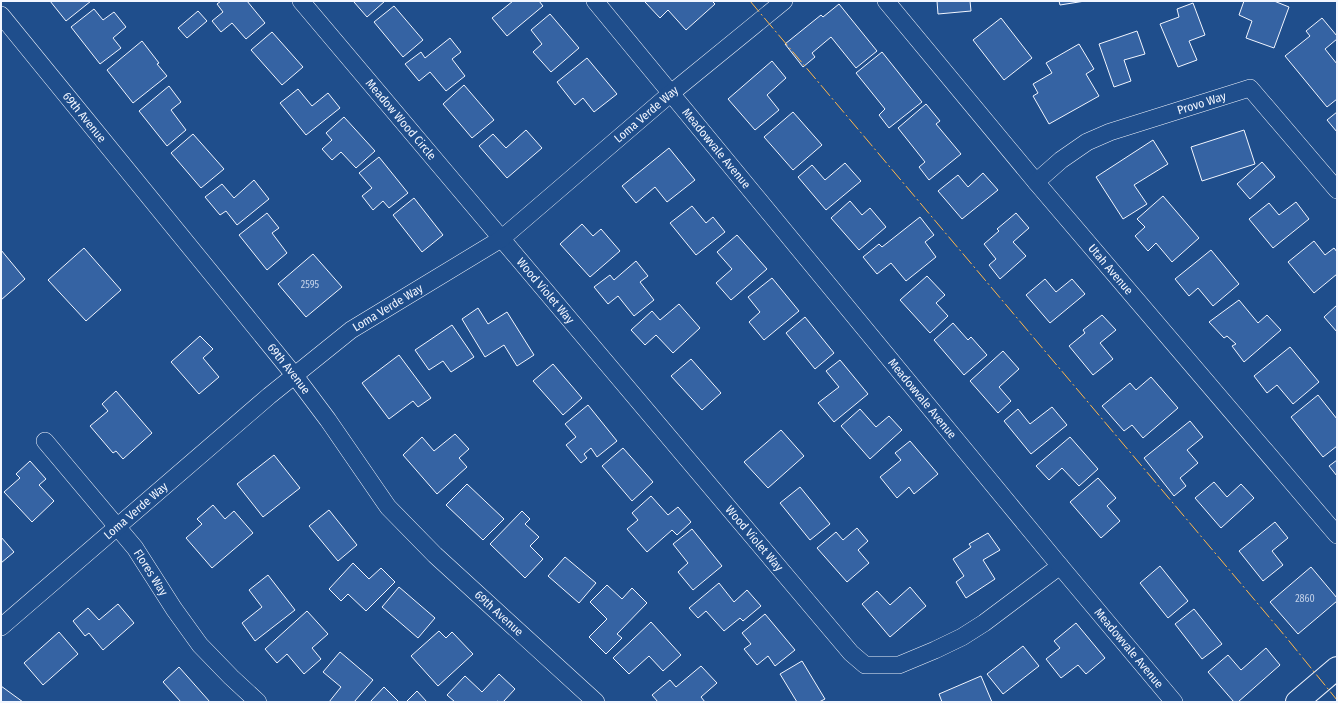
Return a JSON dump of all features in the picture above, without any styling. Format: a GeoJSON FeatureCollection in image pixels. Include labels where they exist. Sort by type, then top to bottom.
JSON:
{"type":"FeatureCollection","features":[{"type":"Feature","properties":{"kind":"street","name":"Meadow Wood Circle"},"geometry":{"type":"LineString","coordinates":[[301,1],[501,239]]}},
{"type":"Feature","properties":{"kind":"street"},"geometry":{"type":"LineString","coordinates":[[595,1],[670,94]]}},
{"type":"Feature","properties":{"kind":"street","name":"Loma Verde Way"},"geometry":{"type":"LineString","coordinates":[[1,627],[118,528],[269,396],[351,330],[501,239],[670,94],[784,1]]}},
{"type":"Feature","properties":{"kind":"street","name":"Utah Avenue"},"geometry":{"type":"LineString","coordinates":[[886,1],[1036,182],[1337,535]]}},
{"type":"Feature","properties":{"kind":"street","name":"69th Avenue"},"geometry":{"type":"LineString","coordinates":[[1,15],[294,376],[328,420],[388,507],[435,555],[596,702]]}},
{"type":"Feature","properties":{"kind":"street","name":"Provo Way"},"geometry":{"type":"LineString","coordinates":[[1036,182],[1061,160],[1087,142],[1110,132],[1250,88],[1337,190]]}},
{"type":"Feature","properties":{"kind":"street","name":"Meadowvale Avenue"},"geometry":{"type":"LineString","coordinates":[[670,94],[1174,702]]}},
{"type":"Feature","properties":{"kind":"street","name":"Wood Violet Way"},"geometry":{"type":"LineString","coordinates":[[501,239],[851,653],[865,665],[899,665],[962,637],[1007,607],[1033,585],[1060,566]]}},
{"type":"Feature","properties":{"kind":"street","name":"Flores Way"},"geometry":{"type":"LineString","coordinates":[[45,441],[135,548],[174,609],[200,645],[258,702]]}},
{"type":"Feature","properties":{"kind":"street"},"geometry":{"type":"LineString","coordinates":[[1298,702],[1337,668]]}},
{"type":"Feature","properties":{"kind":"building"},"geometry":{"type":"Polygon","coordinates":[[[50,1],[91,1],[66,21],[50,1]]]}},
{"type":"Feature","properties":{"kind":"building"},"geometry":{"type":"Polygon","coordinates":[[[221,1],[247,1],[265,23],[246,39],[232,23],[221,32],[212,21],[223,12],[217,4],[221,1]]]}},
{"type":"Feature","properties":{"kind":"building"},"geometry":{"type":"Polygon","coordinates":[[[385,1],[367,17],[354,2],[385,1]]]}},
{"type":"Feature","properties":{"kind":"building"},"geometry":{"type":"Polygon","coordinates":[[[513,1],[539,1],[543,6],[507,36],[492,18],[513,1]]]}},
{"type":"Feature","properties":{"kind":"building"},"geometry":{"type":"Polygon","coordinates":[[[712,1],[715,4],[686,30],[668,10],[660,18],[645,2],[712,1]]]}},
{"type":"Feature","properties":{"kind":"building"},"geometry":{"type":"Polygon","coordinates":[[[937,1],[970,1],[971,11],[938,14],[937,1]]]}},
{"type":"Feature","properties":{"kind":"building"},"geometry":{"type":"Polygon","coordinates":[[[1059,1],[1085,1],[1060,5],[1059,1]]]}},
{"type":"Feature","properties":{"kind":"building"},"geometry":{"type":"Polygon","coordinates":[[[1244,1],[1274,1],[1289,7],[1274,48],[1246,38],[1252,21],[1239,15],[1244,1]]]}},
{"type":"Feature","properties":{"kind":"building"},"geometry":{"type":"Polygon","coordinates":[[[1193,3],[1205,35],[1189,41],[1197,60],[1178,67],[1160,24],[1179,17],[1177,9],[1193,3]]]}},
{"type":"Feature","properties":{"kind":"building"},"geometry":{"type":"Polygon","coordinates":[[[839,4],[877,51],[856,68],[831,37],[812,53],[815,57],[803,67],[785,44],[821,15],[823,17],[839,4]]]}},
{"type":"Feature","properties":{"kind":"building"},"geometry":{"type":"Polygon","coordinates":[[[394,6],[423,40],[403,57],[374,22],[394,6]]]}},
{"type":"Feature","properties":{"kind":"building"},"geometry":{"type":"Polygon","coordinates":[[[94,9],[103,20],[114,12],[126,27],[113,38],[121,48],[100,64],[71,27],[94,9]]]}},
{"type":"Feature","properties":{"kind":"building"},"geometry":{"type":"Polygon","coordinates":[[[198,11],[207,21],[187,38],[178,28],[198,11]]]}},
{"type":"Feature","properties":{"kind":"building"},"geometry":{"type":"Polygon","coordinates":[[[550,14],[579,48],[551,72],[533,52],[542,44],[531,30],[550,14]]]}},
{"type":"Feature","properties":{"kind":"building"},"geometry":{"type":"Polygon","coordinates":[[[1001,18],[1032,58],[1004,80],[973,40],[1001,18]]]}},
{"type":"Feature","properties":{"kind":"building"},"geometry":{"type":"Polygon","coordinates":[[[1322,18],[1337,36],[1337,39],[1325,49],[1337,64],[1337,99],[1327,107],[1285,56],[1310,36],[1306,31],[1322,18]]]}},
{"type":"Feature","properties":{"kind":"building"},"geometry":{"type":"Polygon","coordinates":[[[1137,31],[1145,54],[1124,60],[1131,81],[1114,87],[1099,44],[1137,31]]]}},
{"type":"Feature","properties":{"kind":"building"},"geometry":{"type":"Polygon","coordinates":[[[272,32],[303,67],[282,85],[251,50],[272,32]]]}},
{"type":"Feature","properties":{"kind":"building"},"geometry":{"type":"Polygon","coordinates":[[[450,38],[461,52],[452,59],[465,76],[446,91],[430,72],[419,81],[405,64],[421,52],[425,58],[450,38]]]}},
{"type":"Feature","properties":{"kind":"building"},"geometry":{"type":"Polygon","coordinates":[[[142,41],[167,76],[133,103],[107,70],[142,41]]]}},
{"type":"Feature","properties":{"kind":"building"},"geometry":{"type":"Polygon","coordinates":[[[1079,44],[1094,69],[1086,74],[1099,96],[1049,124],[1033,96],[1038,93],[1033,84],[1052,73],[1046,63],[1079,44]]]}},
{"type":"Feature","properties":{"kind":"building"},"geometry":{"type":"Polygon","coordinates":[[[882,52],[922,102],[889,128],[879,115],[885,109],[856,73],[882,52]]]}},
{"type":"Feature","properties":{"kind":"building"},"geometry":{"type":"Polygon","coordinates":[[[587,58],[617,94],[594,112],[583,98],[575,105],[557,82],[587,58]]]}},
{"type":"Feature","properties":{"kind":"building"},"geometry":{"type":"Polygon","coordinates":[[[772,61],[786,78],[767,95],[779,110],[755,130],[728,99],[772,61]]]}},
{"type":"Feature","properties":{"kind":"building"},"geometry":{"type":"Polygon","coordinates":[[[464,85],[494,120],[472,138],[443,104],[464,85]]]}},
{"type":"Feature","properties":{"kind":"building"},"geometry":{"type":"Polygon","coordinates":[[[169,86],[181,102],[171,110],[186,130],[167,146],[139,111],[169,86]]]}},
{"type":"Feature","properties":{"kind":"building"},"geometry":{"type":"Polygon","coordinates":[[[298,89],[312,106],[328,93],[340,108],[306,135],[280,103],[298,89]]]}},
{"type":"Feature","properties":{"kind":"building"},"geometry":{"type":"Polygon","coordinates":[[[926,104],[940,121],[936,124],[961,154],[929,180],[919,167],[925,162],[898,128],[926,104]]]}},
{"type":"Feature","properties":{"kind":"building"},"geometry":{"type":"Polygon","coordinates":[[[793,112],[822,145],[793,170],[764,137],[793,112]]]}},
{"type":"Feature","properties":{"kind":"building"},"geometry":{"type":"Polygon","coordinates":[[[1337,112],[1337,132],[1327,120],[1337,112]]]}},
{"type":"Feature","properties":{"kind":"building"},"geometry":{"type":"Polygon","coordinates":[[[344,117],[375,151],[356,168],[341,152],[332,160],[322,149],[332,140],[326,133],[344,117]]]}},
{"type":"Feature","properties":{"kind":"building"},"geometry":{"type":"Polygon","coordinates":[[[526,130],[542,148],[507,178],[479,146],[493,134],[506,148],[526,130]]]}},
{"type":"Feature","properties":{"kind":"building"},"geometry":{"type":"Polygon","coordinates":[[[1244,130],[1255,164],[1202,181],[1191,147],[1244,130]]]}},
{"type":"Feature","properties":{"kind":"building"},"geometry":{"type":"Polygon","coordinates":[[[193,134],[224,169],[201,188],[171,153],[193,134]]]}},
{"type":"Feature","properties":{"kind":"building"},"geometry":{"type":"Polygon","coordinates":[[[1153,140],[1168,164],[1134,185],[1147,204],[1123,219],[1096,177],[1153,140]]]}},
{"type":"Feature","properties":{"kind":"building"},"geometry":{"type":"Polygon","coordinates":[[[669,148],[695,180],[667,202],[655,187],[636,203],[622,186],[669,148]]]}},
{"type":"Feature","properties":{"kind":"building"},"geometry":{"type":"Polygon","coordinates":[[[379,157],[408,193],[389,208],[383,201],[373,210],[362,196],[372,188],[359,173],[379,157]]]}},
{"type":"Feature","properties":{"kind":"building"},"geometry":{"type":"Polygon","coordinates":[[[1262,162],[1275,177],[1250,199],[1237,184],[1262,162]]]}},
{"type":"Feature","properties":{"kind":"building"},"geometry":{"type":"Polygon","coordinates":[[[845,163],[861,181],[826,210],[798,177],[812,165],[825,180],[845,163]]]}},
{"type":"Feature","properties":{"kind":"building"},"geometry":{"type":"Polygon","coordinates":[[[983,173],[998,190],[962,219],[938,191],[958,175],[968,187],[983,173]]]}},
{"type":"Feature","properties":{"kind":"building"},"geometry":{"type":"Polygon","coordinates":[[[254,180],[269,199],[237,225],[226,211],[220,215],[205,197],[222,184],[234,198],[254,180]]]}},
{"type":"Feature","properties":{"kind":"building"},"geometry":{"type":"Polygon","coordinates":[[[1163,196],[1199,238],[1172,262],[1156,243],[1148,251],[1135,236],[1145,227],[1137,219],[1163,196]]]}},
{"type":"Feature","properties":{"kind":"building"},"geometry":{"type":"Polygon","coordinates":[[[414,198],[443,235],[422,252],[393,215],[414,198]]]}},
{"type":"Feature","properties":{"kind":"building"},"geometry":{"type":"Polygon","coordinates":[[[850,201],[862,215],[870,208],[886,227],[859,250],[831,218],[850,201]]]}},
{"type":"Feature","properties":{"kind":"building"},"geometry":{"type":"Polygon","coordinates":[[[1296,202],[1309,219],[1273,248],[1249,219],[1269,203],[1279,215],[1296,202]]]}},
{"type":"Feature","properties":{"kind":"building"},"geometry":{"type":"Polygon","coordinates":[[[692,206],[706,223],[713,217],[725,232],[696,255],[670,223],[692,206]]]}},
{"type":"Feature","properties":{"kind":"building"},"geometry":{"type":"Polygon","coordinates":[[[267,213],[279,228],[272,233],[287,253],[267,270],[239,235],[267,213]]]}},
{"type":"Feature","properties":{"kind":"building"},"geometry":{"type":"Polygon","coordinates":[[[1016,213],[1029,228],[1013,242],[1026,256],[1000,279],[989,265],[996,259],[984,244],[999,231],[997,229],[1016,213]]]}},
{"type":"Feature","properties":{"kind":"building"},"geometry":{"type":"Polygon","coordinates":[[[920,217],[934,235],[925,242],[936,257],[906,281],[891,263],[877,274],[863,257],[879,244],[882,247],[920,217]]]}},
{"type":"Feature","properties":{"kind":"building"},"geometry":{"type":"Polygon","coordinates":[[[582,224],[593,236],[601,229],[620,251],[590,277],[560,244],[582,224]]]}},
{"type":"Feature","properties":{"kind":"building"},"geometry":{"type":"Polygon","coordinates":[[[737,235],[767,269],[731,300],[716,283],[732,269],[717,252],[737,235]]]}},
{"type":"Feature","properties":{"kind":"building"},"geometry":{"type":"Polygon","coordinates":[[[1314,241],[1325,255],[1334,248],[1337,252],[1337,274],[1314,293],[1288,262],[1314,241]]]}},
{"type":"Feature","properties":{"kind":"building"},"geometry":{"type":"Polygon","coordinates":[[[84,248],[121,290],[86,321],[48,280],[84,248]]]}},
{"type":"Feature","properties":{"kind":"building"},"geometry":{"type":"Polygon","coordinates":[[[1,250],[25,279],[1,300],[1,250]]]}},
{"type":"Feature","properties":{"kind":"building"},"geometry":{"type":"Polygon","coordinates":[[[1211,250],[1239,284],[1213,306],[1198,288],[1189,296],[1175,279],[1211,250]]]}},
{"type":"Feature","properties":{"kind":"building"},"geometry":{"type":"Polygon","coordinates":[[[313,254],[342,287],[306,317],[278,284],[313,254]]]}},
{"type":"Feature","properties":{"kind":"building"},"geometry":{"type":"Polygon","coordinates":[[[636,261],[648,276],[640,282],[654,300],[634,316],[618,296],[608,304],[594,287],[610,275],[614,280],[636,261]]]}},
{"type":"Feature","properties":{"kind":"building"},"geometry":{"type":"Polygon","coordinates":[[[927,276],[945,295],[936,303],[948,316],[930,333],[900,300],[927,276]]]}},
{"type":"Feature","properties":{"kind":"building"},"geometry":{"type":"Polygon","coordinates":[[[772,278],[799,311],[764,340],[749,322],[760,312],[748,297],[772,278]]]}},
{"type":"Feature","properties":{"kind":"building"},"geometry":{"type":"Polygon","coordinates":[[[1045,279],[1056,292],[1072,279],[1085,294],[1050,323],[1026,295],[1045,279]]]}},
{"type":"Feature","properties":{"kind":"building"},"geometry":{"type":"Polygon","coordinates":[[[1239,300],[1258,323],[1267,315],[1281,330],[1244,362],[1232,346],[1236,344],[1227,336],[1224,338],[1209,322],[1239,300]]]}},
{"type":"Feature","properties":{"kind":"building"},"geometry":{"type":"Polygon","coordinates":[[[679,304],[700,328],[673,353],[656,335],[645,345],[631,330],[652,311],[660,320],[679,304]]]}},
{"type":"Feature","properties":{"kind":"building"},"geometry":{"type":"Polygon","coordinates":[[[1337,305],[1337,332],[1324,317],[1337,305]]]}},
{"type":"Feature","properties":{"kind":"building"},"geometry":{"type":"Polygon","coordinates":[[[478,308],[488,324],[507,312],[534,355],[517,366],[504,345],[485,357],[462,319],[478,308]]]}},
{"type":"Feature","properties":{"kind":"building"},"geometry":{"type":"Polygon","coordinates":[[[1102,315],[1116,330],[1100,343],[1113,359],[1093,375],[1069,346],[1085,333],[1083,330],[1102,315]]]}},
{"type":"Feature","properties":{"kind":"building"},"geometry":{"type":"Polygon","coordinates":[[[805,317],[834,353],[815,369],[786,333],[805,317]]]}},
{"type":"Feature","properties":{"kind":"building"},"geometry":{"type":"Polygon","coordinates":[[[953,323],[968,340],[971,337],[987,355],[964,375],[934,340],[953,323]]]}},
{"type":"Feature","properties":{"kind":"building"},"geometry":{"type":"Polygon","coordinates":[[[452,325],[474,357],[451,372],[443,361],[429,370],[415,350],[452,325]]]}},
{"type":"Feature","properties":{"kind":"building"},"geometry":{"type":"Polygon","coordinates":[[[200,336],[213,349],[203,358],[219,377],[199,394],[171,362],[200,336]]]}},
{"type":"Feature","properties":{"kind":"building"},"geometry":{"type":"Polygon","coordinates":[[[1290,347],[1319,382],[1293,404],[1277,385],[1267,393],[1254,376],[1290,347]]]}},
{"type":"Feature","properties":{"kind":"building"},"geometry":{"type":"Polygon","coordinates":[[[1003,351],[1019,369],[999,387],[1011,401],[998,413],[970,381],[1003,351]]]}},
{"type":"Feature","properties":{"kind":"building"},"geometry":{"type":"Polygon","coordinates":[[[399,355],[431,398],[418,407],[413,401],[389,419],[362,383],[399,355]]]}},
{"type":"Feature","properties":{"kind":"building"},"geometry":{"type":"Polygon","coordinates":[[[691,359],[721,393],[702,410],[671,376],[691,359]]]}},
{"type":"Feature","properties":{"kind":"building"},"geometry":{"type":"Polygon","coordinates":[[[840,360],[868,394],[834,422],[818,403],[839,387],[826,371],[840,360]]]}},
{"type":"Feature","properties":{"kind":"building"},"geometry":{"type":"Polygon","coordinates":[[[553,364],[582,398],[563,415],[533,381],[553,364]]]}},
{"type":"Feature","properties":{"kind":"building"},"geometry":{"type":"Polygon","coordinates":[[[1151,377],[1178,408],[1143,438],[1132,425],[1124,431],[1102,406],[1130,383],[1136,390],[1151,377]]]}},
{"type":"Feature","properties":{"kind":"building"},"geometry":{"type":"Polygon","coordinates":[[[116,391],[152,433],[123,459],[116,451],[113,453],[90,426],[108,411],[102,404],[116,391]]]}},
{"type":"Feature","properties":{"kind":"building"},"geometry":{"type":"Polygon","coordinates":[[[1318,395],[1337,419],[1337,446],[1323,457],[1291,417],[1318,395]]]}},
{"type":"Feature","properties":{"kind":"building"},"geometry":{"type":"Polygon","coordinates":[[[588,405],[617,441],[597,457],[591,448],[584,454],[587,458],[581,463],[566,445],[576,437],[565,424],[588,405]]]}},
{"type":"Feature","properties":{"kind":"building"},"geometry":{"type":"Polygon","coordinates":[[[1052,407],[1067,425],[1031,454],[1004,421],[1018,409],[1030,424],[1052,407]]]}},
{"type":"Feature","properties":{"kind":"building"},"geometry":{"type":"Polygon","coordinates":[[[860,409],[876,427],[889,416],[902,430],[870,459],[841,426],[860,409]]]}},
{"type":"Feature","properties":{"kind":"building"},"geometry":{"type":"Polygon","coordinates":[[[1190,421],[1203,437],[1187,450],[1198,463],[1180,478],[1186,486],[1174,496],[1144,458],[1190,421]]]}},
{"type":"Feature","properties":{"kind":"building"},"geometry":{"type":"Polygon","coordinates":[[[781,430],[804,456],[768,488],[744,462],[781,430]]]}},
{"type":"Feature","properties":{"kind":"building"},"geometry":{"type":"Polygon","coordinates":[[[455,434],[469,449],[459,458],[467,467],[437,494],[403,455],[422,437],[434,451],[455,434]]]}},
{"type":"Feature","properties":{"kind":"building"},"geometry":{"type":"Polygon","coordinates":[[[1070,437],[1098,469],[1079,486],[1062,468],[1049,480],[1036,466],[1070,437]]]}},
{"type":"Feature","properties":{"kind":"building"},"geometry":{"type":"Polygon","coordinates":[[[910,441],[938,474],[914,494],[909,487],[897,498],[880,477],[901,460],[895,453],[910,441]]]}},
{"type":"Feature","properties":{"kind":"building"},"geometry":{"type":"Polygon","coordinates":[[[623,448],[653,482],[632,501],[602,466],[623,448]]]}},
{"type":"Feature","properties":{"kind":"building"},"geometry":{"type":"Polygon","coordinates":[[[274,455],[300,488],[263,517],[237,484],[274,455]]]}},
{"type":"Feature","properties":{"kind":"building"},"geometry":{"type":"Polygon","coordinates":[[[1337,460],[1337,476],[1329,466],[1337,460]]]}},
{"type":"Feature","properties":{"kind":"building"},"geometry":{"type":"Polygon","coordinates":[[[30,461],[46,479],[39,485],[54,501],[32,522],[4,492],[20,478],[16,474],[30,461]]]}},
{"type":"Feature","properties":{"kind":"building"},"geometry":{"type":"Polygon","coordinates":[[[1098,478],[1116,498],[1107,506],[1120,521],[1101,538],[1070,502],[1098,478]]]}},
{"type":"Feature","properties":{"kind":"building"},"geometry":{"type":"Polygon","coordinates":[[[1214,482],[1227,497],[1241,484],[1254,498],[1221,528],[1195,498],[1214,482]]]}},
{"type":"Feature","properties":{"kind":"building"},"geometry":{"type":"Polygon","coordinates":[[[467,484],[504,519],[483,540],[446,505],[467,484]]]}},
{"type":"Feature","properties":{"kind":"building"},"geometry":{"type":"Polygon","coordinates":[[[800,487],[830,524],[810,540],[780,503],[800,487]]]}},
{"type":"Feature","properties":{"kind":"building"},"geometry":{"type":"Polygon","coordinates":[[[651,496],[668,515],[678,507],[691,522],[677,535],[672,530],[647,552],[627,529],[638,520],[632,513],[651,496]]]}},
{"type":"Feature","properties":{"kind":"building"},"geometry":{"type":"Polygon","coordinates":[[[213,505],[225,519],[234,511],[253,533],[212,568],[186,538],[202,524],[197,519],[213,505]]]}},
{"type":"Feature","properties":{"kind":"building"},"geometry":{"type":"Polygon","coordinates":[[[329,510],[357,545],[338,561],[309,526],[329,510]]]}},
{"type":"Feature","properties":{"kind":"building"},"geometry":{"type":"Polygon","coordinates":[[[522,511],[530,519],[525,524],[539,537],[530,546],[543,559],[525,578],[490,544],[522,511]]]}},
{"type":"Feature","properties":{"kind":"building"},"geometry":{"type":"Polygon","coordinates":[[[1275,522],[1288,538],[1272,551],[1283,565],[1263,581],[1239,551],[1275,522]]]}},
{"type":"Feature","properties":{"kind":"building"},"geometry":{"type":"Polygon","coordinates":[[[857,528],[868,541],[858,550],[869,563],[847,582],[817,548],[836,532],[843,540],[857,528]]]}},
{"type":"Feature","properties":{"kind":"building"},"geometry":{"type":"Polygon","coordinates":[[[692,529],[722,566],[693,590],[678,572],[688,563],[673,544],[692,529]]]}},
{"type":"Feature","properties":{"kind":"building"},"geometry":{"type":"Polygon","coordinates":[[[988,533],[1000,550],[983,560],[995,579],[966,598],[956,582],[964,576],[953,559],[971,547],[969,544],[988,533]]]}},
{"type":"Feature","properties":{"kind":"building"},"geometry":{"type":"Polygon","coordinates":[[[1,537],[14,552],[1,563],[1,537]]]}},
{"type":"Feature","properties":{"kind":"building"},"geometry":{"type":"Polygon","coordinates":[[[565,557],[596,583],[579,603],[548,576],[565,557]]]}},
{"type":"Feature","properties":{"kind":"building"},"geometry":{"type":"Polygon","coordinates":[[[353,563],[369,579],[381,568],[395,582],[366,611],[348,594],[341,601],[329,589],[353,563]]]}},
{"type":"Feature","properties":{"kind":"building"},"geometry":{"type":"Polygon","coordinates":[[[1160,566],[1188,601],[1168,618],[1140,583],[1160,566]]]}},
{"type":"Feature","properties":{"kind":"building"},"geometry":{"type":"Polygon","coordinates":[[[1311,567],[1337,598],[1337,601],[1298,634],[1270,602],[1311,567]]]}},
{"type":"Feature","properties":{"kind":"building"},"geometry":{"type":"Polygon","coordinates":[[[268,575],[295,610],[255,641],[242,623],[262,607],[249,590],[268,575]]]}},
{"type":"Feature","properties":{"kind":"building"},"geometry":{"type":"Polygon","coordinates":[[[719,583],[734,602],[747,590],[761,606],[743,621],[740,618],[724,631],[706,611],[698,618],[689,608],[719,583]]]}},
{"type":"Feature","properties":{"kind":"building"},"geometry":{"type":"Polygon","coordinates":[[[607,585],[622,599],[632,588],[647,603],[617,634],[622,638],[606,654],[589,637],[607,619],[590,602],[607,585]]]}},
{"type":"Feature","properties":{"kind":"building"},"geometry":{"type":"Polygon","coordinates":[[[399,587],[435,618],[418,638],[382,607],[399,587]]]}},
{"type":"Feature","properties":{"kind":"building"},"geometry":{"type":"Polygon","coordinates":[[[910,587],[926,606],[890,637],[862,604],[877,591],[890,605],[910,587]]]}},
{"type":"Feature","properties":{"kind":"building"},"geometry":{"type":"Polygon","coordinates":[[[118,604],[134,623],[103,650],[89,633],[85,636],[73,621],[88,608],[99,620],[118,604]]]}},
{"type":"Feature","properties":{"kind":"building"},"geometry":{"type":"Polygon","coordinates":[[[1194,609],[1222,644],[1202,659],[1175,624],[1194,609]]]}},
{"type":"Feature","properties":{"kind":"building"},"geometry":{"type":"Polygon","coordinates":[[[307,611],[328,634],[312,648],[321,659],[304,674],[287,654],[277,663],[265,649],[307,611]]]}},
{"type":"Feature","properties":{"kind":"building"},"geometry":{"type":"Polygon","coordinates":[[[765,614],[795,650],[775,666],[768,656],[757,665],[744,649],[751,644],[742,633],[765,614]]]}},
{"type":"Feature","properties":{"kind":"building"},"geometry":{"type":"Polygon","coordinates":[[[651,622],[681,655],[663,671],[649,656],[629,674],[613,658],[651,622]]]}},
{"type":"Feature","properties":{"kind":"building"},"geometry":{"type":"Polygon","coordinates":[[[1076,623],[1105,658],[1086,674],[1078,665],[1061,678],[1046,659],[1060,648],[1054,641],[1076,623]]]}},
{"type":"Feature","properties":{"kind":"building"},"geometry":{"type":"Polygon","coordinates":[[[439,631],[446,638],[452,632],[473,654],[438,686],[411,656],[439,631]]]}},
{"type":"Feature","properties":{"kind":"building"},"geometry":{"type":"Polygon","coordinates":[[[59,632],[78,654],[43,685],[24,663],[59,632]]]}},
{"type":"Feature","properties":{"kind":"building"},"geometry":{"type":"Polygon","coordinates":[[[1023,646],[1039,666],[1003,694],[987,674],[1023,646]]]}},
{"type":"Feature","properties":{"kind":"building"},"geometry":{"type":"Polygon","coordinates":[[[1266,648],[1280,665],[1238,702],[1234,702],[1208,672],[1228,655],[1241,670],[1266,648]]]}},
{"type":"Feature","properties":{"kind":"building"},"geometry":{"type":"Polygon","coordinates":[[[340,652],[373,680],[354,702],[329,702],[341,687],[323,672],[340,652]]]}},
{"type":"Feature","properties":{"kind":"building"},"geometry":{"type":"Polygon","coordinates":[[[802,661],[825,699],[819,702],[797,702],[780,674],[802,661]]]}},
{"type":"Feature","properties":{"kind":"building"},"geometry":{"type":"Polygon","coordinates":[[[701,666],[717,683],[701,697],[705,702],[658,702],[652,695],[670,680],[676,687],[701,666]]]}},
{"type":"Feature","properties":{"kind":"building"},"geometry":{"type":"Polygon","coordinates":[[[179,667],[210,702],[181,702],[163,682],[179,667]]]}},
{"type":"Feature","properties":{"kind":"building"},"geometry":{"type":"Polygon","coordinates":[[[499,674],[515,689],[503,702],[455,702],[447,695],[465,676],[482,692],[499,674]]]}},
{"type":"Feature","properties":{"kind":"building"},"geometry":{"type":"Polygon","coordinates":[[[981,676],[992,702],[942,702],[939,694],[981,676]]]}},
{"type":"Feature","properties":{"kind":"building"},"geometry":{"type":"Polygon","coordinates":[[[1,686],[23,702],[1,702],[1,686]]]}},
{"type":"Feature","properties":{"kind":"building"},"geometry":{"type":"Polygon","coordinates":[[[384,687],[399,702],[370,702],[384,687]]]}},
{"type":"Feature","properties":{"kind":"building"},"geometry":{"type":"Polygon","coordinates":[[[417,691],[427,702],[406,702],[417,691]]]}},
{"type":"Feature","properties":{"kind":"power"},"geometry":{"type":"LineString","coordinates":[[750,1],[1285,636],[1337,700]]}}]}
